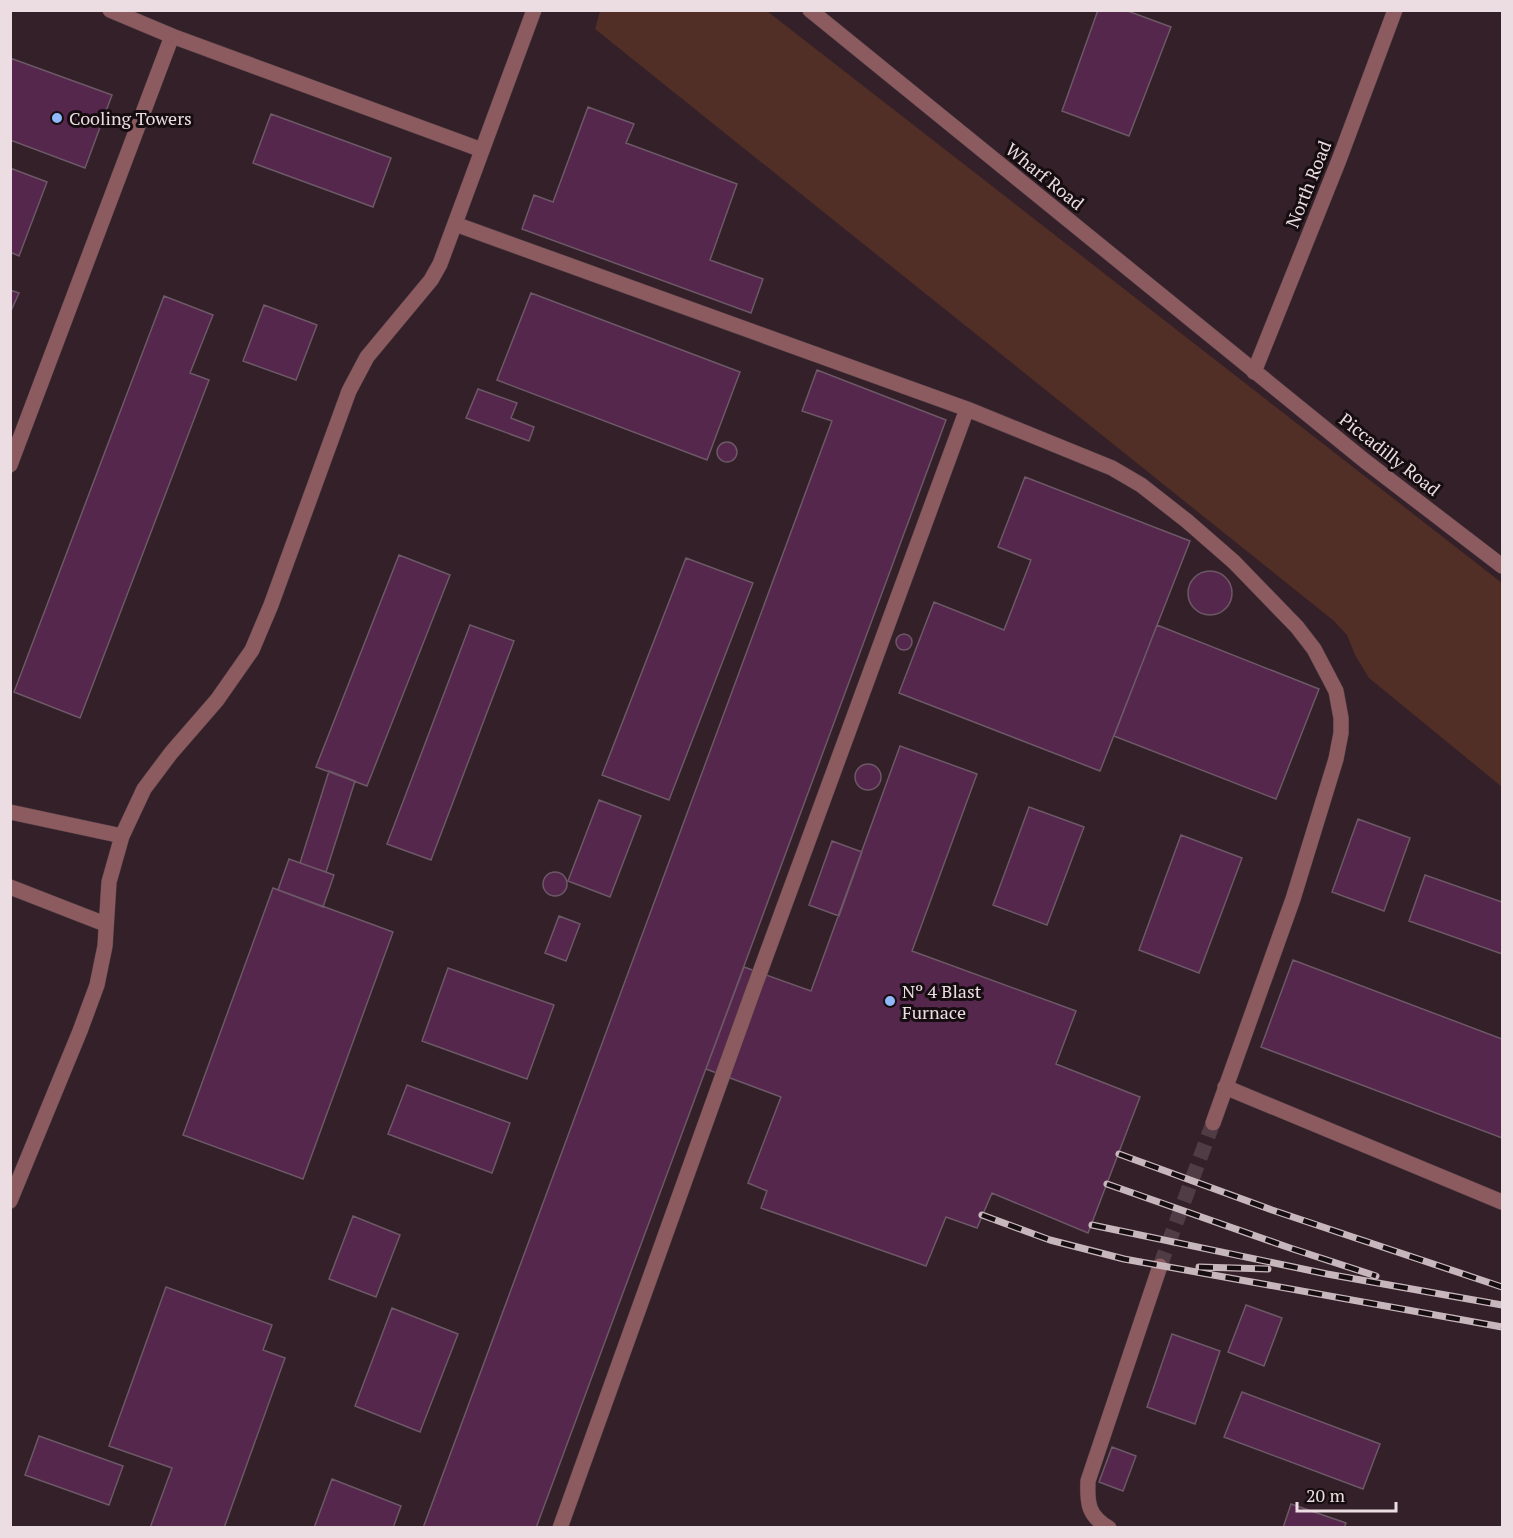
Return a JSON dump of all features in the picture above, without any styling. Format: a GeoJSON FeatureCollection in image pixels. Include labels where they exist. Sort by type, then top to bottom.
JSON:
{"type":"FeatureCollection","features":[{"type":"Feature","properties":{"kind":"lane"},"geometry":{"type":"LineString","coordinates":[[110,10],[172,36],[482,150]]}},
{"type":"Feature","properties":{"kind":"lane"},"geometry":{"type":"LineString","coordinates":[[10,1201],[97,985],[105,946],[109,882],[122,837],[144,789],[171,753],[217,700],[252,650],[271,605],[349,391],[368,357],[431,280],[440,264],[534,10]]}},
{"type":"Feature","properties":{"kind":"lane","name":"Wharf Road"},"geometry":{"type":"LineString","coordinates":[[810,10],[1254,372]]}},
{"type":"Feature","properties":{"kind":"lane","name":"North Road"},"geometry":{"type":"LineString","coordinates":[[1254,372],[1339,160],[1395,10]]}},
{"type":"Feature","properties":{"kind":"lane"},"geometry":{"type":"LineString","coordinates":[[10,465],[14,446],[172,36]]}},
{"type":"Feature","properties":{"kind":"lane"},"geometry":{"type":"LineString","coordinates":[[455,224],[967,409],[1112,468],[1141,485],[1187,521],[1264,592],[1297,627],[1314,649],[1336,691],[1341,733],[1336,759],[1293,898],[1213,1123]]}},
{"type":"Feature","properties":{"kind":"lane","name":"Piccadilly Road"},"geometry":{"type":"LineString","coordinates":[[1254,372],[1365,461],[1503,566]]}},
{"type":"Feature","properties":{"kind":"lane"},"geometry":{"type":"LineString","coordinates":[[560,1527],[749,1002],[967,409]]}},
{"type":"Feature","properties":{"kind":"lane"},"geometry":{"type":"LineString","coordinates":[[10,812],[122,837]]}},
{"type":"Feature","properties":{"kind":"lane"},"geometry":{"type":"LineString","coordinates":[[10,887],[105,924]]}},
{"type":"Feature","properties":{"kind":"lane"},"geometry":{"type":"LineString","coordinates":[[1225,1087],[1503,1203]]}},
{"type":"Feature","properties":{"kind":"lane"},"geometry":{"type":"LineString","coordinates":[[1109,1527],[1094,1515],[1087,1504],[1088,1481],[1160,1266]]}},
{"type":"Feature","properties":{"kind":"shaded area"},"geometry":{"type":"Polygon","coordinates":[[[600,11],[767,11],[1502,583],[1502,787],[1369,678],[1355,655],[1347,635],[1334,621],[595,29],[600,11]]]}},
{"type":"Feature","properties":{"kind":"building"},"geometry":{"type":"Polygon","coordinates":[[[1098,10],[1125,10],[1171,27],[1129,136],[1062,111],[1098,10]]]}},
{"type":"Feature","properties":{"kind":"building","name":"Cooling Towers"},"geometry":{"type":"Polygon","coordinates":[[[10,58],[112,95],[85,168],[10,140],[10,58]]]}},
{"type":"Feature","properties":{"kind":"building"},"geometry":{"type":"Polygon","coordinates":[[[588,107],[634,124],[626,143],[737,184],[710,260],[763,279],[751,313],[522,229],[534,195],[553,202],[588,107]]]}},
{"type":"Feature","properties":{"kind":"building"},"geometry":{"type":"Polygon","coordinates":[[[271,114],[391,158],[373,207],[253,163],[271,114]]]}},
{"type":"Feature","properties":{"kind":"building"},"geometry":{"type":"Polygon","coordinates":[[[10,168],[47,182],[19,256],[10,252],[10,168]]]}},
{"type":"Feature","properties":{"kind":"building"},"geometry":{"type":"Polygon","coordinates":[[[10,290],[19,293],[10,313],[10,290]]]}},
{"type":"Feature","properties":{"kind":"building"},"geometry":{"type":"Polygon","coordinates":[[[531,293],[740,372],[707,460],[497,380],[531,293]]]}},
{"type":"Feature","properties":{"kind":"building"},"geometry":{"type":"Polygon","coordinates":[[[164,296],[213,315],[190,373],[209,380],[80,718],[14,692],[164,296]]]}},
{"type":"Feature","properties":{"kind":"building"},"geometry":{"type":"Polygon","coordinates":[[[264,305],[317,325],[296,380],[243,361],[264,305]]]}},
{"type":"Feature","properties":{"kind":"building"},"geometry":{"type":"Polygon","coordinates":[[[817,370],[946,420],[536,1528],[423,1528],[832,421],[802,411],[817,370]]]}},
{"type":"Feature","properties":{"kind":"building"},"geometry":{"type":"Polygon","coordinates":[[[478,389],[517,403],[511,418],[534,427],[529,441],[466,418],[478,389]]]}},
{"type":"Feature","properties":{"kind":"building"},"geometry":{"type":"Polygon","coordinates":[[[723,442],[731,442],[737,448],[737,456],[731,462],[723,462],[717,456],[717,448],[723,442]]]}},
{"type":"Feature","properties":{"kind":"building"},"geometry":{"type":"Polygon","coordinates":[[[1025,477],[1190,541],[1100,771],[899,693],[934,602],[1004,630],[1031,560],[998,547],[1025,477]]]}},
{"type":"Feature","properties":{"kind":"building"},"geometry":{"type":"Polygon","coordinates":[[[399,555],[450,575],[367,786],[316,767],[399,555]]]}},
{"type":"Feature","properties":{"kind":"building"},"geometry":{"type":"Polygon","coordinates":[[[686,558],[753,583],[669,800],[602,775],[686,558]]]}},
{"type":"Feature","properties":{"kind":"building"},"geometry":{"type":"Polygon","coordinates":[[[1210,571],[1225,578],[1232,593],[1225,608],[1210,615],[1195,608],[1188,593],[1195,578],[1210,571]]]}},
{"type":"Feature","properties":{"kind":"building"},"geometry":{"type":"Polygon","coordinates":[[[470,625],[514,641],[431,860],[387,844],[470,625]]]}},
{"type":"Feature","properties":{"kind":"building"},"geometry":{"type":"Polygon","coordinates":[[[1157,625],[1319,689],[1276,799],[1114,736],[1157,625]]]}},
{"type":"Feature","properties":{"kind":"building"},"geometry":{"type":"Polygon","coordinates":[[[901,634],[907,634],[912,642],[910,648],[901,650],[896,645],[896,639],[901,634]]]}},
{"type":"Feature","properties":{"kind":"building","name":"Nº 4 Blast Furnace"},"geometry":{"type":"Polygon","coordinates":[[[900,746],[977,774],[912,951],[1076,1011],[1056,1064],[1140,1097],[1088,1233],[992,1193],[977,1228],[946,1217],[926,1266],[761,1208],[767,1191],[748,1183],[781,1097],[706,1069],[744,967],[811,991],[900,746]]]}},
{"type":"Feature","properties":{"kind":"building"},"geometry":{"type":"Polygon","coordinates":[[[868,764],[877,768],[881,777],[877,786],[868,790],[859,786],[855,777],[859,768],[868,764]]]}},
{"type":"Feature","properties":{"kind":"building"},"geometry":{"type":"Polygon","coordinates":[[[329,771],[355,781],[326,872],[300,863],[329,771]]]}},
{"type":"Feature","properties":{"kind":"building"},"geometry":{"type":"Polygon","coordinates":[[[599,800],[641,816],[610,897],[568,881],[599,800]]]}},
{"type":"Feature","properties":{"kind":"building"},"geometry":{"type":"Polygon","coordinates":[[[1029,807],[1084,827],[1047,925],[993,905],[1029,807]]]}},
{"type":"Feature","properties":{"kind":"building"},"geometry":{"type":"Polygon","coordinates":[[[1358,819],[1410,838],[1384,911],[1332,892],[1358,819]]]}},
{"type":"Feature","properties":{"kind":"building"},"geometry":{"type":"Polygon","coordinates":[[[1181,835],[1242,858],[1199,973],[1139,950],[1181,835]]]}},
{"type":"Feature","properties":{"kind":"building"},"geometry":{"type":"Polygon","coordinates":[[[832,841],[862,852],[839,916],[809,905],[832,841]]]}},
{"type":"Feature","properties":{"kind":"building"},"geometry":{"type":"Polygon","coordinates":[[[289,859],[334,875],[323,907],[278,890],[289,859]]]}},
{"type":"Feature","properties":{"kind":"building"},"geometry":{"type":"Polygon","coordinates":[[[555,872],[563,876],[567,884],[563,892],[555,896],[547,892],[543,884],[547,876],[555,872]]]}},
{"type":"Feature","properties":{"kind":"building"},"geometry":{"type":"Polygon","coordinates":[[[1425,875],[1502,902],[1502,954],[1409,921],[1425,875]]]}},
{"type":"Feature","properties":{"kind":"building"},"geometry":{"type":"Polygon","coordinates":[[[273,888],[393,932],[303,1179],[183,1135],[273,888]]]}},
{"type":"Feature","properties":{"kind":"building"},"geometry":{"type":"Polygon","coordinates":[[[559,916],[580,924],[566,961],[545,953],[559,916]]]}},
{"type":"Feature","properties":{"kind":"building"},"geometry":{"type":"Polygon","coordinates":[[[1293,960],[1502,1039],[1502,1138],[1261,1047],[1293,960]]]}},
{"type":"Feature","properties":{"kind":"building"},"geometry":{"type":"Polygon","coordinates":[[[448,968],[554,1005],[527,1079],[422,1041],[448,968]]]}},
{"type":"Feature","properties":{"kind":"building"},"geometry":{"type":"Polygon","coordinates":[[[407,1085],[510,1123],[492,1173],[388,1134],[407,1085]]]}},
{"type":"Feature","properties":{"kind":"building"},"geometry":{"type":"Polygon","coordinates":[[[353,1216],[400,1235],[376,1297],[329,1279],[353,1216]]]}},
{"type":"Feature","properties":{"kind":"building"},"geometry":{"type":"Polygon","coordinates":[[[166,1287],[272,1325],[263,1350],[285,1358],[224,1528],[150,1528],[172,1468],[109,1446],[166,1287]]]}},
{"type":"Feature","properties":{"kind":"building"},"geometry":{"type":"Polygon","coordinates":[[[1246,1305],[1282,1318],[1264,1366],[1228,1352],[1246,1305]]]}},
{"type":"Feature","properties":{"kind":"building"},"geometry":{"type":"Polygon","coordinates":[[[392,1308],[458,1334],[420,1432],[355,1406],[392,1308]]]}},
{"type":"Feature","properties":{"kind":"building"},"geometry":{"type":"Polygon","coordinates":[[[1172,1334],[1220,1351],[1195,1424],[1147,1407],[1172,1334]]]}},
{"type":"Feature","properties":{"kind":"building"},"geometry":{"type":"Polygon","coordinates":[[[1242,1392],[1380,1444],[1363,1489],[1224,1437],[1242,1392]]]}},
{"type":"Feature","properties":{"kind":"building"},"geometry":{"type":"Polygon","coordinates":[[[39,1436],[123,1466],[109,1505],[25,1475],[39,1436]]]}},
{"type":"Feature","properties":{"kind":"building"},"geometry":{"type":"Polygon","coordinates":[[[1112,1447],[1136,1456],[1123,1491],[1099,1482],[1112,1447]]]}},
{"type":"Feature","properties":{"kind":"building"},"geometry":{"type":"Polygon","coordinates":[[[332,1479],[401,1506],[393,1528],[314,1528],[332,1479]]]}},
{"type":"Feature","properties":{"kind":"building"},"geometry":{"type":"Polygon","coordinates":[[[1291,1504],[1346,1523],[1344,1528],[1283,1528],[1291,1504]]]}},
{"type":"Feature","properties":{"kind":"tunnel"},"geometry":{"type":"LineString","coordinates":[[1160,1266],[1213,1123]]}},
{"type":"Feature","properties":{"kind":"railway"},"geometry":{"type":"LineString","coordinates":[[1119,1154],[1272,1210],[1502,1287]]}},
{"type":"Feature","properties":{"kind":"railway"},"geometry":{"type":"LineString","coordinates":[[1107,1184],[1376,1276]]}},
{"type":"Feature","properties":{"kind":"railway"},"geometry":{"type":"LineString","coordinates":[[982,1215],[1050,1240],[1124,1259],[1502,1327]]}},
{"type":"Feature","properties":{"kind":"railway"},"geometry":{"type":"LineString","coordinates":[[1092,1225],[1327,1274],[1502,1305]]}},
{"type":"Feature","properties":{"kind":"railway"},"geometry":{"type":"LineString","coordinates":[[1199,1267],[1268,1269]]}},
{"type":"Feature","properties":{"kind":"place","name":"Cooling Towers"},"geometry":{"type":"Point","coordinates":[57,118]}},
{"type":"Feature","properties":{"kind":"place","name":"Nº 4 Blast Furnace"},"geometry":{"type":"Point","coordinates":[890,1001]}}]}
